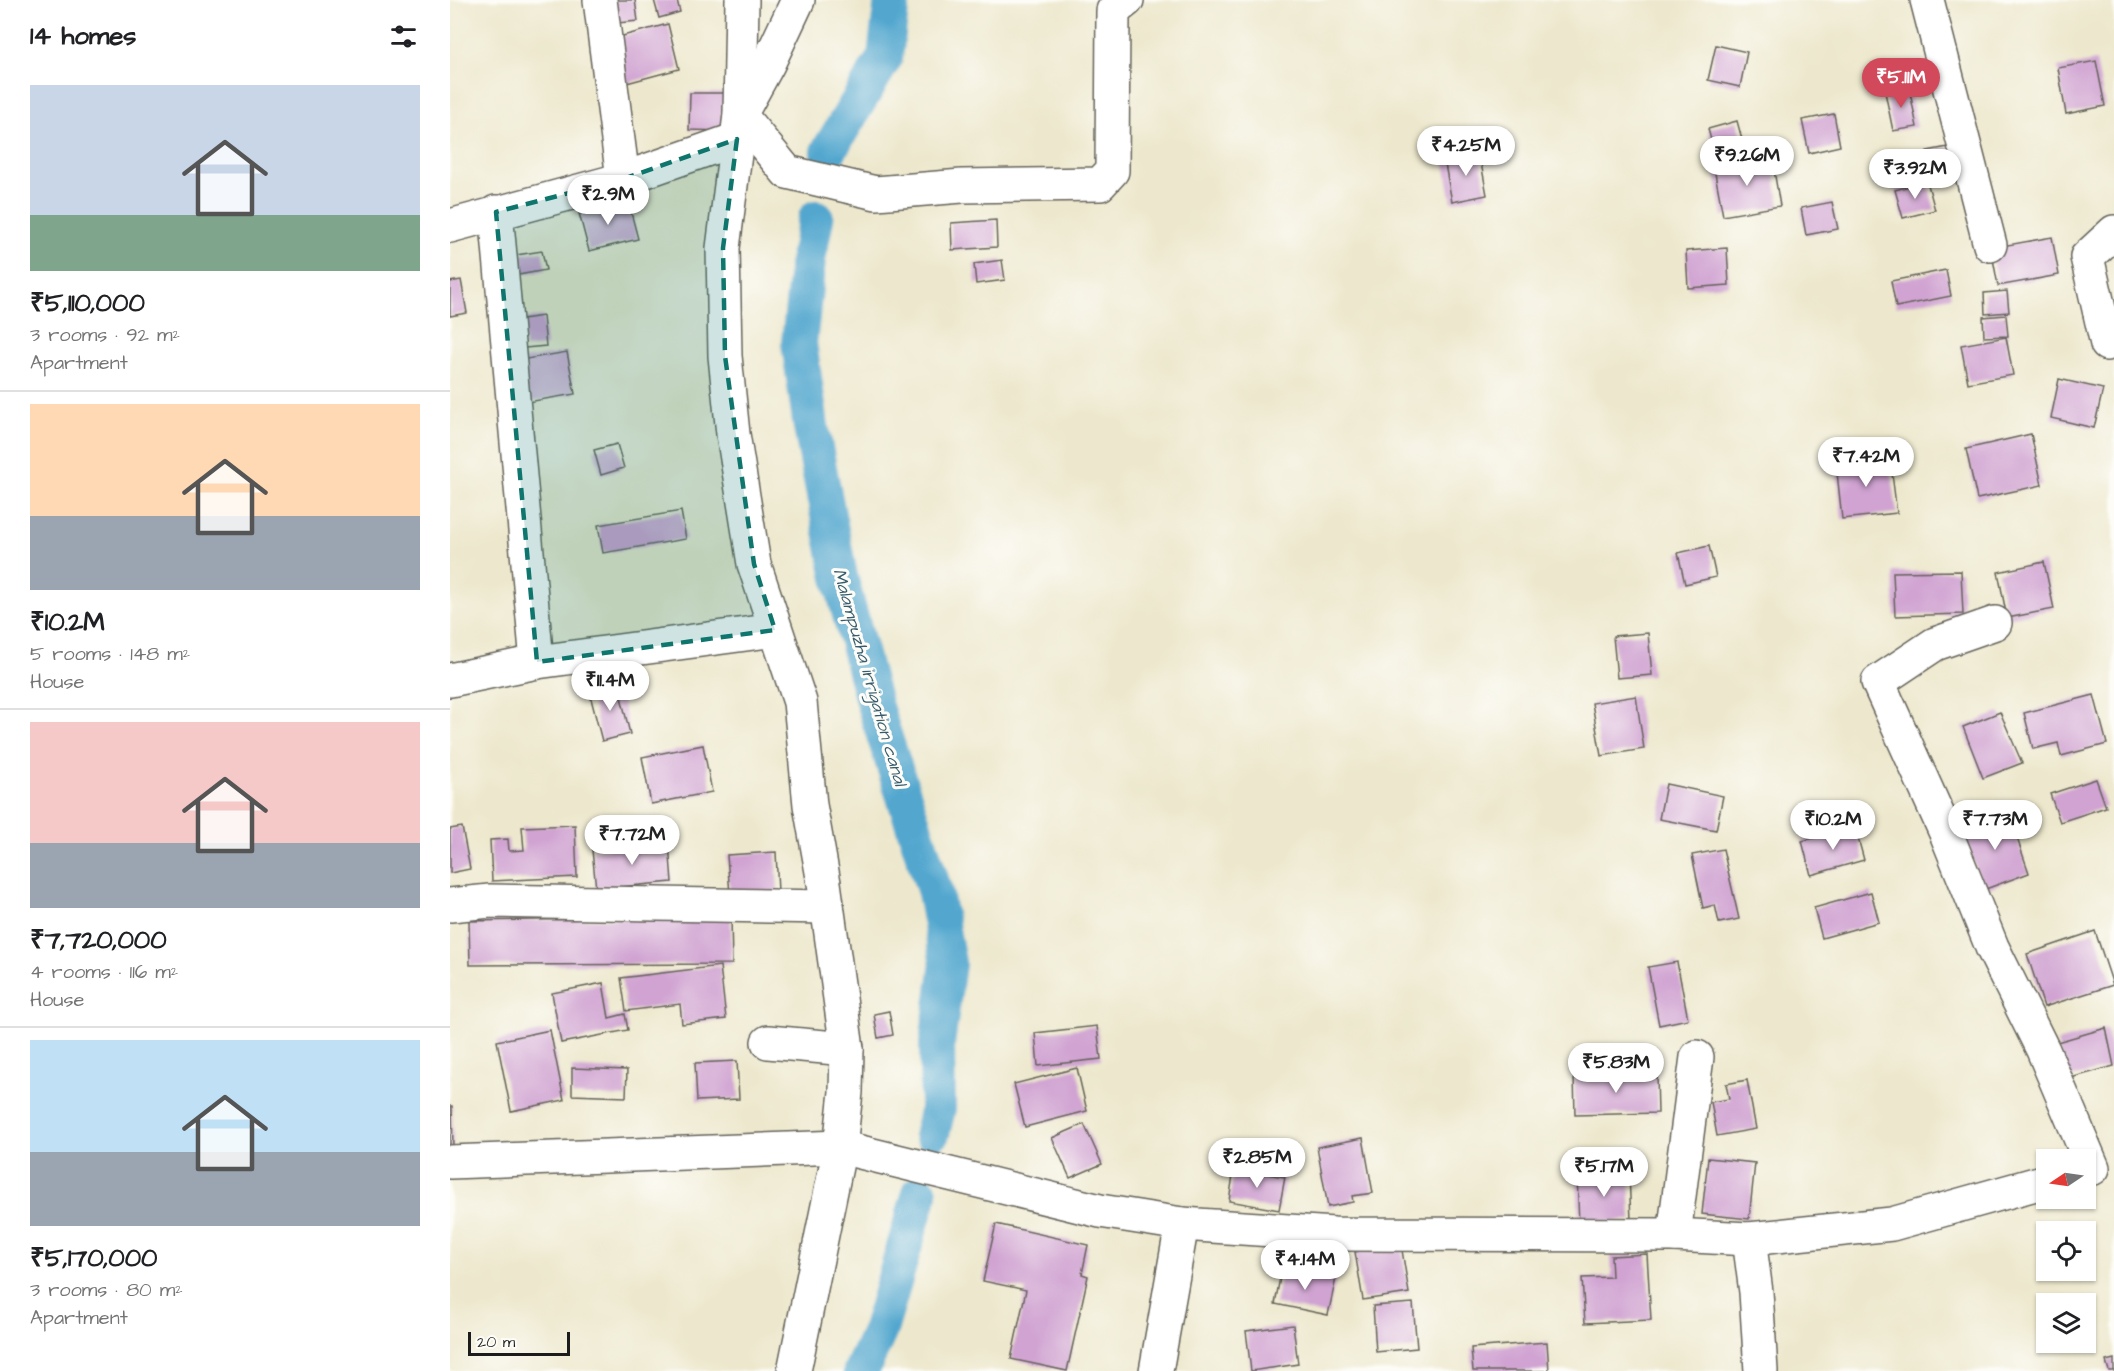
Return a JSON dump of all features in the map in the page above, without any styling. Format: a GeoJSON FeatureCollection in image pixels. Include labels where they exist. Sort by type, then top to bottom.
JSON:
{"type":"FeatureCollection","features":[{"type":"Feature","properties":{"kind":"street"},"geometry":{"type":"LineString","coordinates":[[600,0],[623,179]]}},
{"type":"Feature","properties":{"kind":"street"},"geometry":{"type":"LineString","coordinates":[[742,0],[739,127],[723,248],[725,357],[733,434],[754,564],[801,702],[810,805],[847,1049],[846,1092],[840,1147],[794,1371]]}},
{"type":"Feature","properties":{"kind":"street"},"geometry":{"type":"LineString","coordinates":[[450,226],[623,179],[739,127],[798,0]]}},
{"type":"Feature","properties":{"kind":"street"},"geometry":{"type":"LineString","coordinates":[[739,127],[787,172],[876,193],[962,186],[1100,184],[1112,171],[1113,11],[1127,0]]}},
{"type":"Feature","properties":{"kind":"street"},"geometry":{"type":"LineString","coordinates":[[1926,0],[1990,245]]}},
{"type":"Feature","properties":{"kind":"street"},"geometry":{"type":"LineString","coordinates":[[496,212],[537,662]]}},
{"type":"Feature","properties":{"kind":"street"},"geometry":{"type":"LineString","coordinates":[[2107,344],[2087,257],[2114,232]]}},
{"type":"Feature","properties":{"kind":"street"},"geometry":{"type":"LineString","coordinates":[[1995,623],[1935,644],[1878,682],[1946,833],[1992,947],[2097,1164]]}},
{"type":"Feature","properties":{"kind":"street"},"geometry":{"type":"LineString","coordinates":[[450,680],[537,662],[775,630]]}},
{"type":"Feature","properties":{"kind":"street"},"geometry":{"type":"LineString","coordinates":[[450,905],[490,901],[827,907]]}},
{"type":"Feature","properties":{"kind":"street"},"geometry":{"type":"LineString","coordinates":[[768,1042],[847,1049]]}},
{"type":"Feature","properties":{"kind":"street"},"geometry":{"type":"LineString","coordinates":[[1674,1235],[1697,1057]]}},
{"type":"Feature","properties":{"kind":"street"},"geometry":{"type":"LineString","coordinates":[[450,1162],[840,1147],[1100,1211],[1182,1224],[1334,1234],[1674,1235],[1749,1239],[1892,1224],[2036,1184]]}},
{"type":"Feature","properties":{"kind":"street"},"geometry":{"type":"LineString","coordinates":[[1156,1371],[1182,1224]]}},
{"type":"Feature","properties":{"kind":"street"},"geometry":{"type":"LineString","coordinates":[[1749,1239],[1756,1292],[1761,1371]]}},
{"type":"Feature","properties":{"kind":"highlighted area"},"geometry":{"type":"Polygon","coordinates":[[[737,139],[723,248],[725,356],[754,564],[775,630],[537,662],[496,212],[623,179],[737,139]]]}},
{"type":"Feature","properties":{"kind":"building"},"geometry":{"type":"Polygon","coordinates":[[[614,0],[635,0],[638,21],[617,23],[614,0]]]}},
{"type":"Feature","properties":{"kind":"building"},"geometry":{"type":"Polygon","coordinates":[[[654,0],[677,0],[680,12],[659,18],[654,0]]]}},
{"type":"Feature","properties":{"kind":"building"},"geometry":{"type":"Polygon","coordinates":[[[668,24],[679,69],[623,84],[611,39],[668,24]]]}},
{"type":"Feature","properties":{"kind":"building"},"geometry":{"type":"Polygon","coordinates":[[[1716,45],[1747,52],[1740,87],[1708,80],[1716,45]]]}},
{"type":"Feature","properties":{"kind":"building"},"geometry":{"type":"Polygon","coordinates":[[[2096,61],[2105,106],[2066,114],[2058,68],[2096,61]]]}},
{"type":"Feature","properties":{"kind":"building"},"geometry":{"type":"Polygon","coordinates":[[[1909,87],[1917,127],[1893,131],[1885,92],[1909,87]]]}},
{"type":"Feature","properties":{"kind":"building"},"geometry":{"type":"Polygon","coordinates":[[[690,93],[728,93],[727,131],[689,130],[690,93]]]}},
{"type":"Feature","properties":{"kind":"building"},"geometry":{"type":"Polygon","coordinates":[[[1834,114],[1840,146],[1809,153],[1802,120],[1834,114]]]}},
{"type":"Feature","properties":{"kind":"building"},"geometry":{"type":"Polygon","coordinates":[[[1737,121],[1745,150],[1716,158],[1708,129],[1737,121]]]}},
{"type":"Feature","properties":{"kind":"building"},"geometry":{"type":"Polygon","coordinates":[[[1948,147],[1953,173],[1932,177],[1927,151],[1948,147]]]}},
{"type":"Feature","properties":{"kind":"building"},"geometry":{"type":"Polygon","coordinates":[[[1479,152],[1487,195],[1452,202],[1444,159],[1479,152]]]}},
{"type":"Feature","properties":{"kind":"building"},"geometry":{"type":"Polygon","coordinates":[[[1772,158],[1780,206],[1723,216],[1714,168],[1772,158]]]}},
{"type":"Feature","properties":{"kind":"building"},"geometry":{"type":"Polygon","coordinates":[[[1927,181],[1935,210],[1903,218],[1895,190],[1927,181]]]}},
{"type":"Feature","properties":{"kind":"building"},"geometry":{"type":"Polygon","coordinates":[[[628,201],[638,239],[589,251],[579,213],[628,201]]]}},
{"type":"Feature","properties":{"kind":"building"},"geometry":{"type":"Polygon","coordinates":[[[1832,202],[1838,229],[1806,235],[1801,208],[1832,202]]]}},
{"type":"Feature","properties":{"kind":"building"},"geometry":{"type":"Polygon","coordinates":[[[996,220],[997,247],[952,250],[951,223],[996,220]]]}},
{"type":"Feature","properties":{"kind":"building"},"geometry":{"type":"Polygon","coordinates":[[[2052,237],[2059,275],[1998,286],[1991,248],[2052,237]]]}},
{"type":"Feature","properties":{"kind":"building"},"geometry":{"type":"Polygon","coordinates":[[[1727,248],[1729,285],[1688,288],[1686,251],[1727,248]]]}},
{"type":"Feature","properties":{"kind":"building"},"geometry":{"type":"Polygon","coordinates":[[[542,251],[546,270],[513,276],[510,256],[542,251]]]}},
{"type":"Feature","properties":{"kind":"building"},"geometry":{"type":"Polygon","coordinates":[[[1002,260],[1005,280],[976,284],[974,264],[1002,260]]]}},
{"type":"Feature","properties":{"kind":"building"},"geometry":{"type":"Polygon","coordinates":[[[1946,270],[1951,296],[1896,307],[1891,281],[1946,270]]]}},
{"type":"Feature","properties":{"kind":"building"},"geometry":{"type":"Polygon","coordinates":[[[461,280],[467,313],[450,316],[450,282],[461,280]]]}},
{"type":"Feature","properties":{"kind":"building"},"geometry":{"type":"Polygon","coordinates":[[[2007,291],[2009,312],[1985,314],[1984,293],[2007,291]]]}},
{"type":"Feature","properties":{"kind":"building"},"geometry":{"type":"Polygon","coordinates":[[[2006,315],[2008,336],[1984,337],[1983,317],[2006,315]]]}},
{"type":"Feature","properties":{"kind":"building"},"geometry":{"type":"Polygon","coordinates":[[[543,316],[546,346],[525,348],[522,319],[543,316]]]}},
{"type":"Feature","properties":{"kind":"building"},"geometry":{"type":"Polygon","coordinates":[[[2006,337],[2013,375],[1968,383],[1961,345],[2006,337]]]}},
{"type":"Feature","properties":{"kind":"building"},"geometry":{"type":"Polygon","coordinates":[[[567,352],[575,394],[528,402],[520,360],[567,352]]]}},
{"type":"Feature","properties":{"kind":"building"},"geometry":{"type":"Polygon","coordinates":[[[2059,379],[2103,389],[2094,428],[2051,418],[2059,379]]]}},
{"type":"Feature","properties":{"kind":"building"},"geometry":{"type":"Polygon","coordinates":[[[2031,434],[2042,485],[1977,499],[1966,449],[2031,434]]]}},
{"type":"Feature","properties":{"kind":"building"},"geometry":{"type":"Polygon","coordinates":[[[617,444],[624,468],[601,475],[594,450],[617,444]]]}},
{"type":"Feature","properties":{"kind":"building"},"geometry":{"type":"Polygon","coordinates":[[[1890,458],[1897,513],[1842,519],[1836,463],[1890,458]]]}},
{"type":"Feature","properties":{"kind":"building"},"geometry":{"type":"Polygon","coordinates":[[[681,511],[686,539],[603,553],[598,525],[681,511]]]}},
{"type":"Feature","properties":{"kind":"building"},"geometry":{"type":"Polygon","coordinates":[[[1709,546],[1716,577],[1685,584],[1678,553],[1709,546]]]}},
{"type":"Feature","properties":{"kind":"building"},"geometry":{"type":"Polygon","coordinates":[[[2044,562],[2054,609],[2007,618],[1998,572],[2044,562]]]}},
{"type":"Feature","properties":{"kind":"building"},"geometry":{"type":"Polygon","coordinates":[[[1961,571],[1963,614],[1895,616],[1893,572],[1961,571]]]}},
{"type":"Feature","properties":{"kind":"building"},"geometry":{"type":"Polygon","coordinates":[[[1648,633],[1652,675],[1617,678],[1613,636],[1648,633]]]}},
{"type":"Feature","properties":{"kind":"building"},"geometry":{"type":"Polygon","coordinates":[[[618,684],[630,734],[602,741],[589,691],[618,684]]]}},
{"type":"Feature","properties":{"kind":"building"},"geometry":{"type":"Polygon","coordinates":[[[2094,695],[2107,744],[2061,756],[2058,743],[2033,749],[2024,713],[2094,695]]]}},
{"type":"Feature","properties":{"kind":"building"},"geometry":{"type":"Polygon","coordinates":[[[1636,696],[1644,749],[1601,756],[1592,703],[1636,696]]]}},
{"type":"Feature","properties":{"kind":"building"},"geometry":{"type":"Polygon","coordinates":[[[2000,712],[2022,763],[1983,778],[1963,727],[2000,712]]]}},
{"type":"Feature","properties":{"kind":"building"},"geometry":{"type":"Polygon","coordinates":[[[703,745],[712,792],[651,804],[642,757],[703,745]]]}},
{"type":"Feature","properties":{"kind":"building"},"geometry":{"type":"Polygon","coordinates":[[[2096,779],[2106,807],[2060,822],[2050,794],[2096,779]]]}},
{"type":"Feature","properties":{"kind":"building"},"geometry":{"type":"Polygon","coordinates":[[[1666,784],[1723,796],[1716,830],[1659,819],[1666,784]]]}},
{"type":"Feature","properties":{"kind":"building"},"geometry":{"type":"Polygon","coordinates":[[[2008,812],[2029,873],[1983,890],[1962,828],[2008,812]]]}},
{"type":"Feature","properties":{"kind":"building"},"geometry":{"type":"Polygon","coordinates":[[[575,825],[577,877],[492,881],[490,840],[508,839],[509,851],[524,850],[522,827],[575,825]]]}},
{"type":"Feature","properties":{"kind":"building"},"geometry":{"type":"Polygon","coordinates":[[[462,827],[470,869],[450,873],[450,829],[462,827]]]}},
{"type":"Feature","properties":{"kind":"building"},"geometry":{"type":"Polygon","coordinates":[[[1855,827],[1864,860],[1811,875],[1802,841],[1855,827]]]}},
{"type":"Feature","properties":{"kind":"building"},"geometry":{"type":"Polygon","coordinates":[[[669,844],[672,882],[596,889],[592,850],[669,844]]]}},
{"type":"Feature","properties":{"kind":"building"},"geometry":{"type":"Polygon","coordinates":[[[1723,849],[1739,919],[1719,923],[1715,905],[1703,908],[1692,855],[1723,849]]]}},
{"type":"Feature","properties":{"kind":"building"},"geometry":{"type":"Polygon","coordinates":[[[776,852],[778,892],[730,895],[727,855],[776,852]]]}},
{"type":"Feature","properties":{"kind":"building"},"geometry":{"type":"Polygon","coordinates":[[[1871,892],[1879,922],[1822,938],[1814,908],[1871,892]]]}},
{"type":"Feature","properties":{"kind":"building"},"geometry":{"type":"Polygon","coordinates":[[[731,917],[732,964],[470,965],[469,921],[731,917]]]}},
{"type":"Feature","properties":{"kind":"building"},"geometry":{"type":"Polygon","coordinates":[[[2095,931],[2113,985],[2044,1007],[2027,954],[2095,931]]]}},
{"type":"Feature","properties":{"kind":"building"},"geometry":{"type":"Polygon","coordinates":[[[1677,962],[1688,1019],[1659,1025],[1648,967],[1677,962]]]}},
{"type":"Feature","properties":{"kind":"building"},"geometry":{"type":"Polygon","coordinates":[[[720,966],[726,1019],[682,1024],[680,1004],[626,1011],[621,978],[720,966]]]}},
{"type":"Feature","properties":{"kind":"building"},"geometry":{"type":"Polygon","coordinates":[[[603,983],[609,1018],[625,1014],[628,1030],[561,1043],[552,993],[603,983]]]}},
{"type":"Feature","properties":{"kind":"building"},"geometry":{"type":"Polygon","coordinates":[[[889,1011],[893,1035],[878,1038],[874,1014],[889,1011]]]}},
{"type":"Feature","properties":{"kind":"building"},"geometry":{"type":"Polygon","coordinates":[[[1097,1026],[1101,1059],[1038,1066],[1035,1033],[1097,1026]]]}},
{"type":"Feature","properties":{"kind":"building"},"geometry":{"type":"Polygon","coordinates":[[[2106,1028],[2114,1066],[2067,1079],[2057,1042],[2106,1028]]]}},
{"type":"Feature","properties":{"kind":"building"},"geometry":{"type":"Polygon","coordinates":[[[550,1030],[564,1100],[511,1111],[497,1041],[550,1030]]]}},
{"type":"Feature","properties":{"kind":"building"},"geometry":{"type":"Polygon","coordinates":[[[737,1061],[739,1099],[697,1101],[695,1063],[737,1061]]]}},
{"type":"Feature","properties":{"kind":"building"},"geometry":{"type":"Polygon","coordinates":[[[572,1068],[627,1070],[626,1097],[572,1095],[572,1068]]]}},
{"type":"Feature","properties":{"kind":"building"},"geometry":{"type":"Polygon","coordinates":[[[1077,1068],[1087,1111],[1025,1127],[1014,1084],[1077,1068]]]}},
{"type":"Feature","properties":{"kind":"building"},"geometry":{"type":"Polygon","coordinates":[[[1657,1074],[1658,1113],[1575,1115],[1574,1076],[1657,1074]]]}},
{"type":"Feature","properties":{"kind":"building"},"geometry":{"type":"Polygon","coordinates":[[[1747,1080],[1756,1129],[1717,1136],[1711,1102],[1729,1099],[1726,1084],[1747,1080]]]}},
{"type":"Feature","properties":{"kind":"building"},"geometry":{"type":"Polygon","coordinates":[[[450,1106],[452,1106],[453,1149],[450,1149],[450,1106]]]}},
{"type":"Feature","properties":{"kind":"building"},"geometry":{"type":"Polygon","coordinates":[[[1084,1124],[1102,1164],[1070,1178],[1052,1138],[1084,1124]]]}},
{"type":"Feature","properties":{"kind":"building"},"geometry":{"type":"Polygon","coordinates":[[[1363,1138],[1373,1193],[1352,1196],[1353,1202],[1328,1207],[1317,1147],[1363,1138]]]}},
{"type":"Feature","properties":{"kind":"building"},"geometry":{"type":"Polygon","coordinates":[[[1708,1158],[1755,1163],[1749,1219],[1702,1214],[1708,1158]]]}},
{"type":"Feature","properties":{"kind":"building"},"geometry":{"type":"Polygon","coordinates":[[[1234,1169],[1285,1177],[1279,1210],[1229,1201],[1234,1169]]]}},
{"type":"Feature","properties":{"kind":"building"},"geometry":{"type":"Polygon","coordinates":[[[1629,1174],[1631,1220],[1579,1223],[1577,1176],[1629,1174]]]}},
{"type":"Feature","properties":{"kind":"building"},"geometry":{"type":"Polygon","coordinates":[[[996,1224],[1088,1245],[1082,1274],[1088,1276],[1067,1371],[1011,1359],[1026,1290],[983,1281],[996,1224]]]}},
{"type":"Feature","properties":{"kind":"building"},"geometry":{"type":"Polygon","coordinates":[[[1401,1244],[1409,1293],[1363,1300],[1355,1252],[1401,1244]]]}},
{"type":"Feature","properties":{"kind":"building"},"geometry":{"type":"Polygon","coordinates":[[[1647,1254],[1651,1320],[1585,1323],[1582,1278],[1612,1277],[1611,1256],[1647,1254]]]}},
{"type":"Feature","properties":{"kind":"building"},"geometry":{"type":"Polygon","coordinates":[[[1282,1267],[1336,1278],[1328,1315],[1275,1304],[1282,1267]]]}},
{"type":"Feature","properties":{"kind":"building"},"geometry":{"type":"Polygon","coordinates":[[[1413,1303],[1417,1348],[1376,1352],[1373,1306],[1413,1303]]]}},
{"type":"Feature","properties":{"kind":"building"},"geometry":{"type":"Polygon","coordinates":[[[1293,1325],[1298,1364],[1251,1371],[1246,1331],[1293,1325]]]}},
{"type":"Feature","properties":{"kind":"building"},"geometry":{"type":"Polygon","coordinates":[[[1547,1342],[1549,1371],[1473,1371],[1471,1348],[1547,1342]]]}},
{"type":"Feature","properties":{"kind":"building"},"geometry":{"type":"Polygon","coordinates":[[[2114,1359],[2114,1371],[2109,1371],[2106,1361],[2114,1359]]]}},
{"type":"Feature","properties":{"kind":"waterway","name":"Malampuzha irrigation canal"},"geometry":{"type":"LineString","coordinates":[[828,152],[885,57],[892,0]]}},
{"type":"Feature","properties":{"kind":"waterway","name":"Malampuzha irrigation canal"},"geometry":{"type":"LineString","coordinates":[[816,218],[808,259],[799,343],[811,427],[840,577],[874,704],[935,892],[948,963],[937,1044],[938,1108],[932,1133]]}},
{"type":"Feature","properties":{"kind":"waterway","name":"Malampuzha irrigation canal"},"geometry":{"type":"LineString","coordinates":[[861,1371],[880,1330],[920,1193]]}}]}
